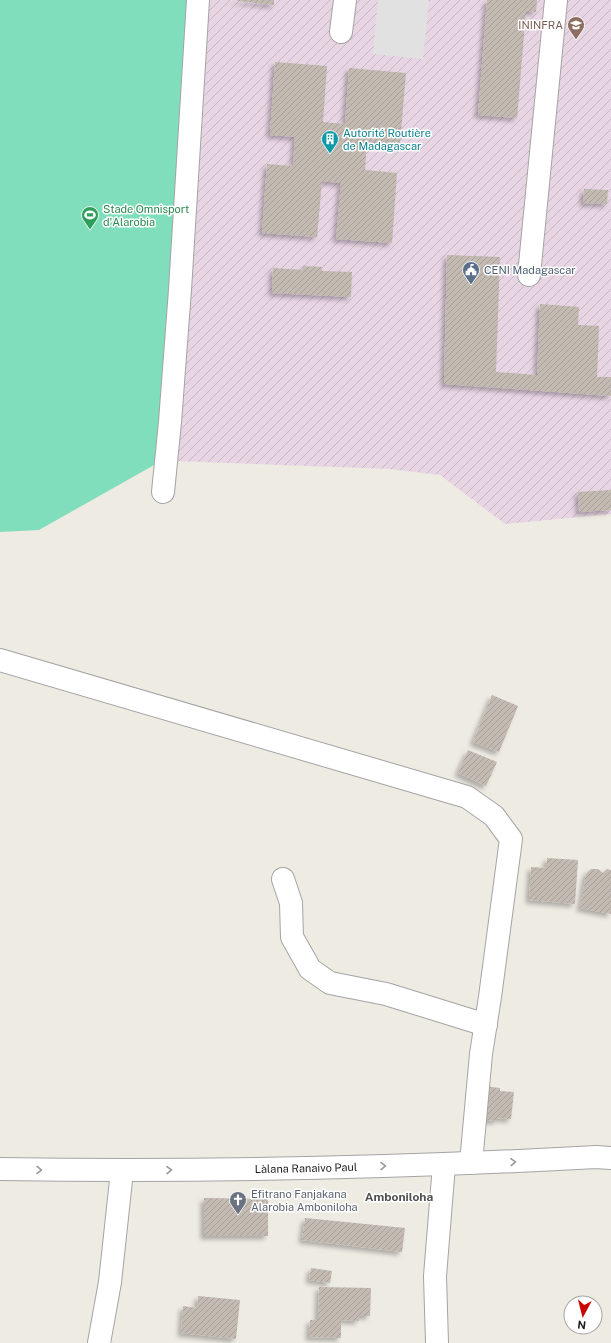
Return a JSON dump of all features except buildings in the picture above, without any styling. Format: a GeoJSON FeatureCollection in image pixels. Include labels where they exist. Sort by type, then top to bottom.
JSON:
{"type":"FeatureCollection","features":[{"type":"Feature","properties":{"kind":"street"},"geometry":{"type":"LineString","coordinates":[[163,492],[180,290],[198,0]]}},
{"type":"Feature","properties":{"kind":"street"},"geometry":{"type":"LineString","coordinates":[[341,32],[345,0]]}},
{"type":"Feature","properties":{"kind":"street"},"geometry":{"type":"LineString","coordinates":[[529,275],[556,0]]}},
{"type":"Feature","properties":{"kind":"street"},"geometry":{"type":"LineString","coordinates":[[0,660],[467,797],[494,816],[511,839],[481,1054],[471,1163]]}},
{"type":"Feature","properties":{"kind":"street"},"geometry":{"type":"LineString","coordinates":[[283,879],[291,903],[292,937],[310,969],[330,983],[386,994],[486,1025]]}},
{"type":"Feature","properties":{"kind":"street","name":"Làlana Ranaivo Paul"},"geometry":{"type":"LineString","coordinates":[[0,1169],[122,1171],[444,1164],[596,1157],[611,1158]]}},
{"type":"Feature","properties":{"kind":"street"},"geometry":{"type":"LineString","coordinates":[[437,1343],[435,1276],[444,1164]]}},
{"type":"Feature","properties":{"kind":"street"},"geometry":{"type":"LineString","coordinates":[[100,1343],[110,1282],[122,1171]]}},
{"type":"Feature","properties":{"kind":"shaded area"},"geometry":{"type":"Polygon","coordinates":[[[202,0],[611,0],[611,514],[505,524],[440,475],[389,469],[173,461],[202,0]]]}},
{"type":"Feature","properties":{"kind":"shaded area"},"geometry":{"type":"Polygon","coordinates":[[[378,0],[429,0],[423,59],[373,54],[378,0]]]}},
{"type":"Feature","properties":{"kind":"green space","name":"Stade Omnisport d'Alarobia"},"geometry":{"type":"Polygon","coordinates":[[[0,0],[196,0],[163,460],[39,530],[0,532],[0,0]]]}},
{"type":"Feature","properties":{"kind":"place","name":"ININFRA"},"geometry":{"type":"Point","coordinates":[576,40]}},
{"type":"Feature","properties":{"kind":"place","name":"Autorité Routière de Madagascar"},"geometry":{"type":"Point","coordinates":[330,154]}},
{"type":"Feature","properties":{"kind":"place","name":"Stade Omnisport d'Alarobia"},"geometry":{"type":"Point","coordinates":[90,230]}},
{"type":"Feature","properties":{"kind":"place","name":"CENI Madagascar"},"geometry":{"type":"Point","coordinates":[471,285]}},
{"type":"Feature","properties":{"kind":"place","name":"Efitrano Fanjakana Alarobia Amboniloha"},"geometry":{"type":"Point","coordinates":[238,1215]}},
{"type":"Feature","properties":{"kind":"district","name":"Amboniloha"},"geometry":{"type":"Point","coordinates":[399,1197]}}]}
